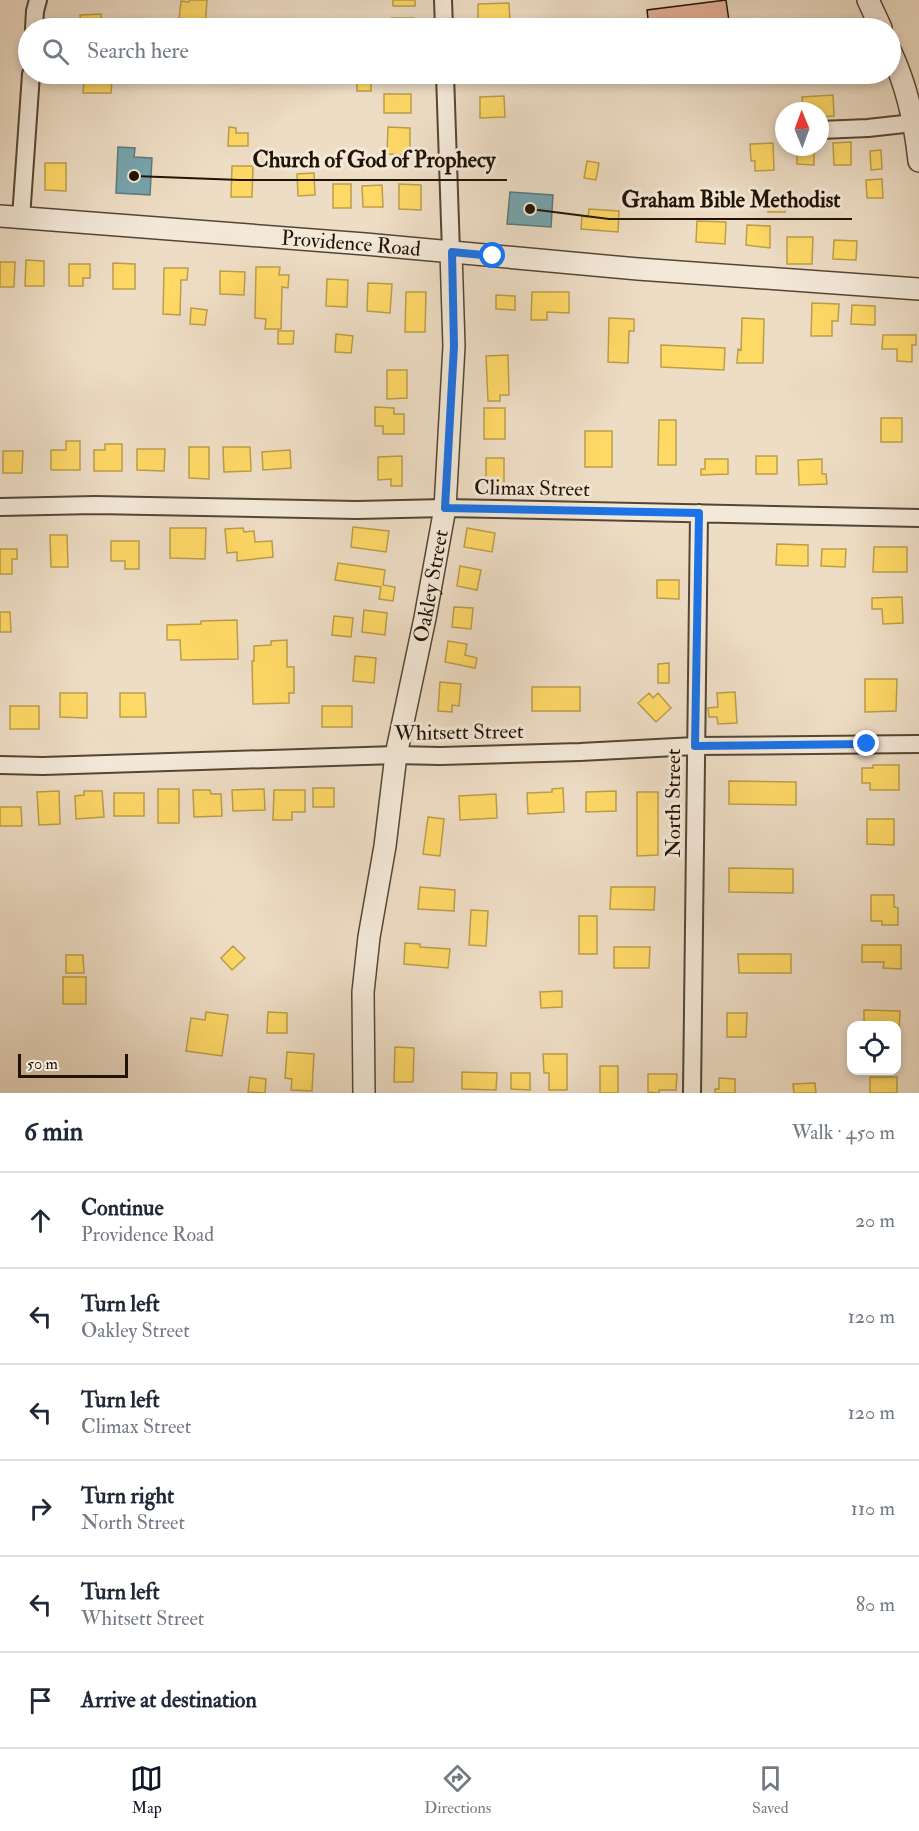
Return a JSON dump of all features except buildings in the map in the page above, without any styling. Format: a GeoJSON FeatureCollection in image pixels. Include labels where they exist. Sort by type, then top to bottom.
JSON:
{"type":"FeatureCollection","features":[{"type":"Feature","properties":{"kind":"street"},"geometry":{"type":"LineString","coordinates":[[35,18],[38,0]]}},
{"type":"Feature","properties":{"kind":"street"},"geometry":{"type":"LineString","coordinates":[[444,0],[444,18]]}},
{"type":"Feature","properties":{"kind":"street"},"geometry":{"type":"LineString","coordinates":[[868,0],[876,18]]}},
{"type":"Feature","properties":{"kind":"street"},"geometry":{"type":"LineString","coordinates":[[901,73],[919,161]]}},
{"type":"Feature","properties":{"kind":"street"},"geometry":{"type":"LineString","coordinates":[[21,218],[30,84]]}},
{"type":"Feature","properties":{"kind":"street","name":"Oakley Street"},"geometry":{"type":"LineString","coordinates":[[364,1093],[363,992],[369,937],[385,846],[396,755],[445,508],[454,346],[445,84]]}},
{"type":"Feature","properties":{"kind":"street"},"geometry":{"type":"LineString","coordinates":[[829,130],[913,123]]}},
{"type":"Feature","properties":{"kind":"street","name":"Providence Road"},"geometry":{"type":"LineString","coordinates":[[0,216],[365,244],[638,269],[919,289]]}},
{"type":"Feature","properties":{"kind":"street","name":"Climax Street"},"geometry":{"type":"LineString","coordinates":[[0,507],[95,505],[357,510],[445,508],[919,518]]}},
{"type":"Feature","properties":{"kind":"street","name":"North Street"},"geometry":{"type":"LineString","coordinates":[[692,1093],[699,513]]}},
{"type":"Feature","properties":{"kind":"street","name":"Whitsett Street"},"geometry":{"type":"LineString","coordinates":[[0,765],[43,766],[580,752],[695,746],[919,744]]}},
{"type":"Feature","properties":{"kind":"place","name":"Church of God of Prophecy"},"geometry":{"type":"Point","coordinates":[134,176]}},
{"type":"Feature","properties":{"kind":"place","name":"Graham Bible Methodist"},"geometry":{"type":"Point","coordinates":[530,209]}},
{"type":"Feature","properties":{"kind":"route"},"geometry":{"type":"LineString","coordinates":[[493,256],[452,252],[454,346],[445,508],[699,513],[695,746],[867,744]]}}]}
